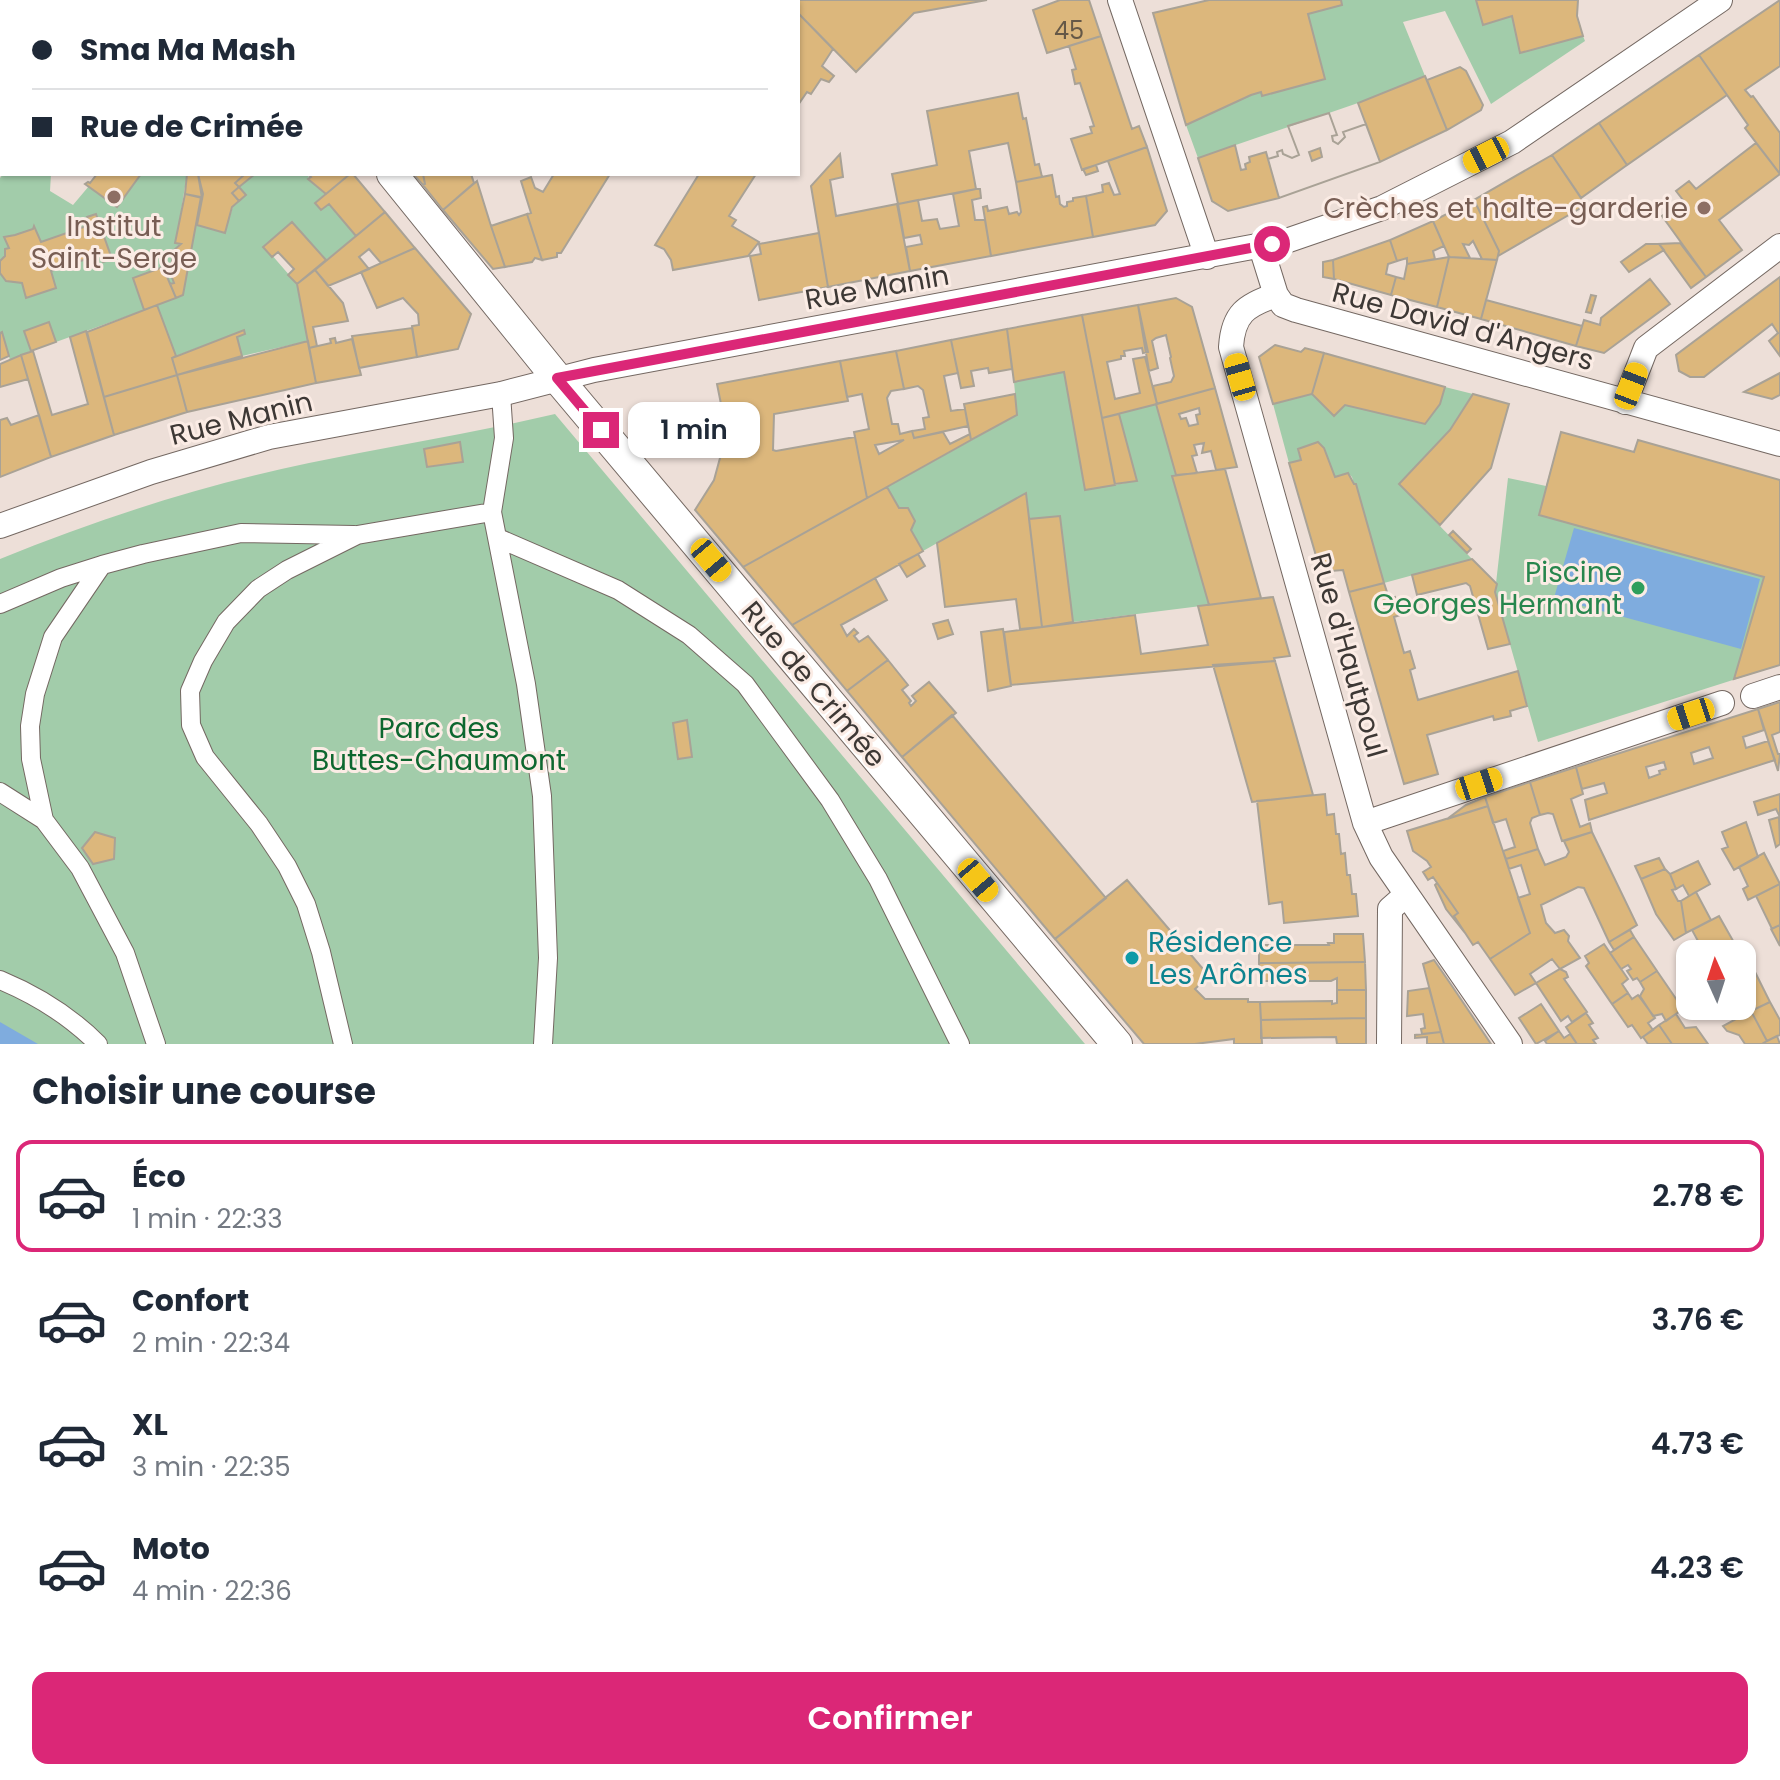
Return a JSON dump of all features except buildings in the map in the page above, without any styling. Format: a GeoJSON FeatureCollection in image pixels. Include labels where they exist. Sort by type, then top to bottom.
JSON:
{"type":"FeatureCollection","features":[{"type":"Feature","properties":{"kind":"street"},"geometry":{"type":"LineString","coordinates":[[1120,0],[1207,257]]}},
{"type":"Feature","properties":{"kind":"street","name":"Rue Manin"},"geometry":{"type":"LineString","coordinates":[[0,526],[151,472],[269,437],[501,394],[557,378],[1289,240],[1382,208],[1512,142],[1720,0]]}},
{"type":"Feature","properties":{"kind":"street","name":"Rue de Crimée"},"geometry":{"type":"LineString","coordinates":[[394,176],[557,378],[1117,1044]]}},
{"type":"Feature","properties":{"kind":"street"},"geometry":{"type":"LineString","coordinates":[[1625,402],[1646,348],[1780,246]]}},
{"type":"Feature","properties":{"kind":"street"},"geometry":{"type":"LineString","coordinates":[[1261,247],[1276,295]]}},
{"type":"Feature","properties":{"kind":"street","name":"Rue David d'Angers"},"geometry":{"type":"LineString","coordinates":[[1276,295],[1283,305],[1311,315],[1625,402],[1777,440]]}},
{"type":"Feature","properties":{"kind":"street","name":"Rue d'Hautpoul"},"geometry":{"type":"LineString","coordinates":[[1276,295],[1240,314],[1232,331],[1231,347],[1365,823],[1381,857],[1510,1044]]}},
{"type":"Feature","properties":{"kind":"street"},"geometry":{"type":"LineString","coordinates":[[501,394],[504,438],[492,512],[526,684],[542,796],[548,958],[543,1044]]}},
{"type":"Feature","properties":{"kind":"street"},"geometry":{"type":"LineString","coordinates":[[0,604],[61,578],[102,565],[241,533],[357,535],[492,512]]}},
{"type":"Feature","properties":{"kind":"street"},"geometry":{"type":"LineString","coordinates":[[343,1044],[306,904],[287,866],[259,824],[205,757],[191,725],[190,691],[226,622],[258,589],[287,570],[357,535]]}},
{"type":"Feature","properties":{"kind":"street"},"geometry":{"type":"LineString","coordinates":[[498,538],[618,590],[689,635],[745,684],[830,800],[878,879],[960,1044]]}},
{"type":"Feature","properties":{"kind":"street"},"geometry":{"type":"LineString","coordinates":[[44,820],[31,759],[30,726],[35,694],[53,637],[102,565]]}},
{"type":"Feature","properties":{"kind":"street"},"geometry":{"type":"LineString","coordinates":[[1753,696],[1780,687]]}},
{"type":"Feature","properties":{"kind":"street"},"geometry":{"type":"LineString","coordinates":[[1365,823],[1722,703]]}},
{"type":"Feature","properties":{"kind":"street"},"geometry":{"type":"LineString","coordinates":[[0,792],[44,820],[80,868],[130,967],[156,1044]]}},
{"type":"Feature","properties":{"kind":"street"},"geometry":{"type":"LineString","coordinates":[[1389,1044],[1390,909],[1406,895]]}},
{"type":"Feature","properties":{"kind":"street"},"geometry":{"type":"LineString","coordinates":[[0,980],[25,990],[66,1016],[98,1044]]}},
{"type":"Feature","properties":{"kind":"green space"},"geometry":{"type":"Polygon","coordinates":[[[1341,0],[1476,0],[1484,25],[1512,16],[1520,52],[1583,36],[1585,41],[1491,104],[1445,11],[1403,22],[1425,76],[1358,103],[1198,158],[1186,125],[1251,95],[1324,79],[1308,14],[1342,5],[1341,0]]]}},
{"type":"Feature","properties":{"kind":"green space"},"geometry":{"type":"Polygon","coordinates":[[[51,176],[50,191],[73,205],[89,186],[132,176],[187,176],[176,243],[181,244],[174,250],[170,272],[174,283],[170,284],[163,267],[133,278],[144,310],[56,342],[48,322],[25,331],[31,351],[10,360],[0,333],[0,178],[51,176]]]}},
{"type":"Feature","properties":{"kind":"green space"},"geometry":{"type":"Polygon","coordinates":[[[253,176],[308,176],[326,194],[316,204],[321,210],[329,204],[356,236],[326,260],[292,222],[264,246],[297,284],[308,341],[242,356],[237,337],[245,334],[244,330],[176,356],[157,305],[183,295],[195,225],[225,232],[239,187],[253,176]]]}},
{"type":"Feature","properties":{"kind":"green space"},"geometry":{"type":"Polygon","coordinates":[[[1064,372],[1085,490],[1136,481],[1119,414],[1156,404],[1176,475],[1172,477],[1209,605],[1073,622],[1060,516],[1029,519],[1026,493],[923,551],[911,530],[915,521],[908,508],[899,508],[887,487],[1017,415],[1014,382],[1064,372]]]}},
{"type":"Feature","properties":{"kind":"green space"},"geometry":{"type":"Polygon","coordinates":[[[1445,387],[1473,394],[1450,430],[1399,484],[1472,559],[1384,583],[1352,477],[1348,473],[1335,477],[1324,448],[1318,442],[1298,449],[1301,460],[1289,463],[1273,404],[1312,394],[1334,416],[1345,405],[1424,424],[1440,404],[1445,387]]]}},
{"type":"Feature","properties":{"kind":"green space","name":"Parc des Buttes-Chaumont"},"geometry":{"type":"Polygon","coordinates":[[[555,414],[1085,1044],[0,1044],[0,559],[114,516],[191,492],[309,463],[555,414]]]}},
{"type":"Feature","properties":{"kind":"green space","name":"Piscine Georges Hermant"},"geometry":{"type":"Polygon","coordinates":[[[1561,432],[1634,452],[1638,440],[1780,480],[1780,665],[1538,742],[1495,592],[1508,478],[1546,486],[1561,432]]]}},
{"type":"Feature","properties":{"kind":"water"},"geometry":{"type":"Polygon","coordinates":[[[1574,528],[1760,579],[1741,649],[1554,598],[1574,528]]]}},
{"type":"Feature","properties":{"kind":"water"},"geometry":{"type":"Polygon","coordinates":[[[0,1022],[38,1044],[0,1044],[0,1022]]]}},
{"type":"Feature","properties":{"kind":"place","name":"Institut Saint-Serge"},"geometry":{"type":"Point","coordinates":[114,197]}},
{"type":"Feature","properties":{"kind":"place","name":"Crèches et halte-garderie"},"geometry":{"type":"Point","coordinates":[1704,208]}},
{"type":"Feature","properties":{"kind":"place","name":"Piscine Georges Hermant"},"geometry":{"type":"Point","coordinates":[1638,588]}},
{"type":"Feature","properties":{"kind":"place","name":"Résidence Les Arômes"},"geometry":{"type":"Point","coordinates":[1132,958]}},
{"type":"Feature","properties":{"kind":"route"},"geometry":{"type":"LineString","coordinates":[[601,430],[557,378],[1272,244]]}}]}
